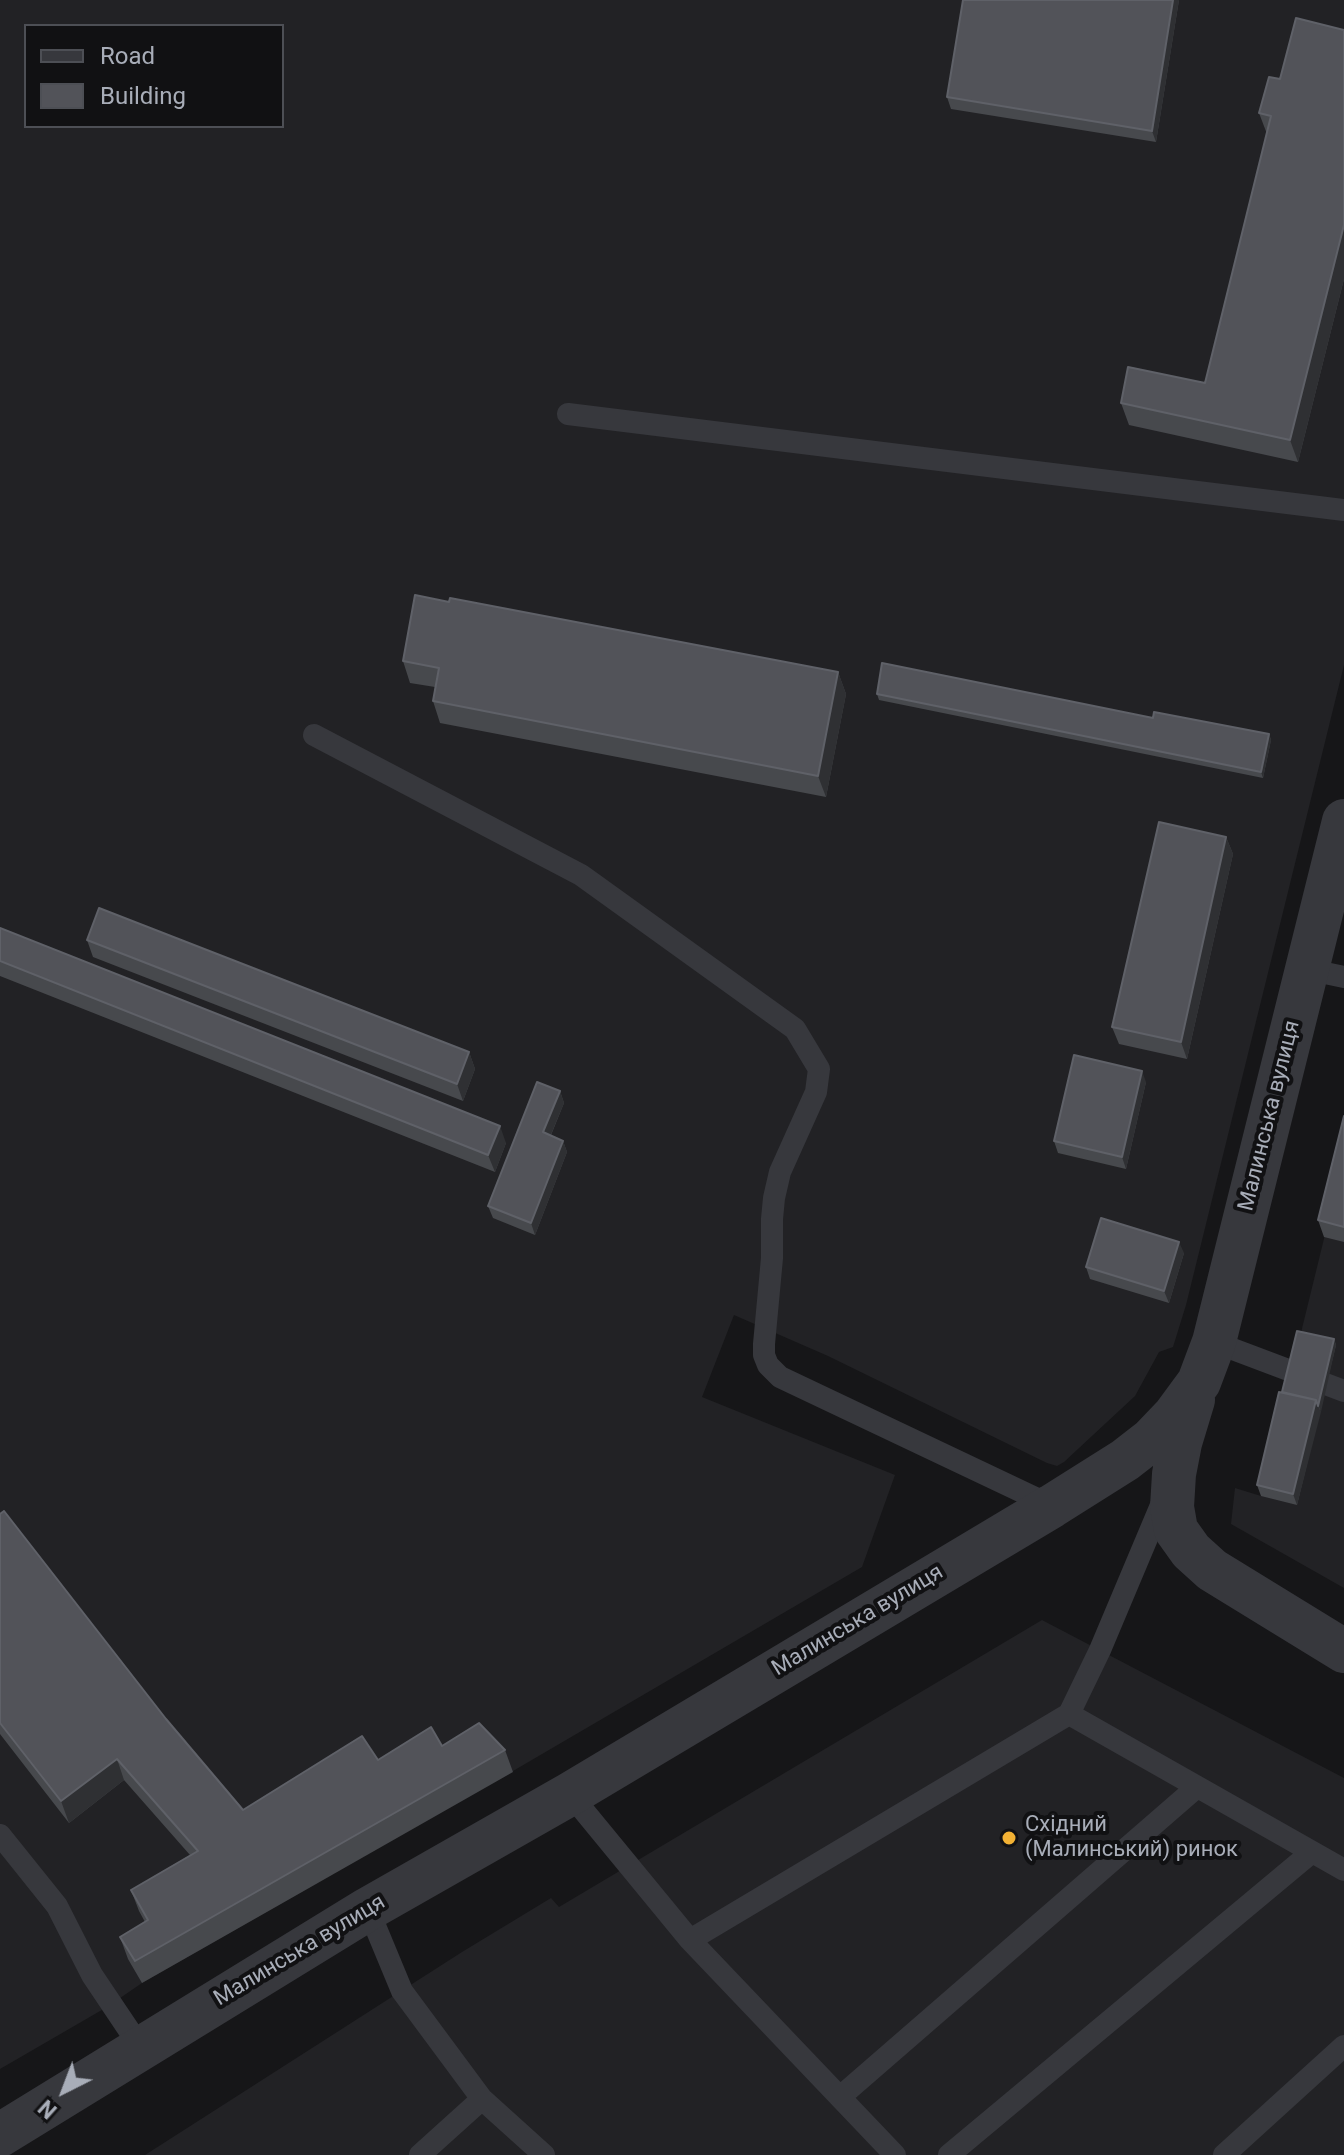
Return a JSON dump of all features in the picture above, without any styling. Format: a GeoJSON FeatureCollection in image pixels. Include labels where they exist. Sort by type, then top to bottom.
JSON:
{"type":"FeatureCollection","features":[{"type":"Feature","properties":{"kind":"street","name":"Малинська вулиця"},"geometry":{"type":"LineString","coordinates":[[0,2135],[368,1909],[570,1794],[1052,1506],[1125,1460],[1152,1439],[1199,1382],[1214,1342],[1325,973],[1344,821]]}},
{"type":"Feature","properties":{"kind":"street"},"geometry":{"type":"LineString","coordinates":[[1199,1382],[1174,1474],[1172,1507],[1176,1530],[1191,1551],[1212,1570],[1344,1651]]}},
{"type":"Feature","properties":{"kind":"lane"},"geometry":{"type":"LineString","coordinates":[[568,414],[1344,510]]}},
{"type":"Feature","properties":{"kind":"lane"},"geometry":{"type":"LineString","coordinates":[[314,735],[581,875],[795,1029],[819,1069],[816,1092],[780,1172],[774,1198],[764,1344],[768,1365],[780,1377],[1052,1506]]}},
{"type":"Feature","properties":{"kind":"lane"},"geometry":{"type":"LineString","coordinates":[[1214,1342],[1344,1391]]}},
{"type":"Feature","properties":{"kind":"lane"},"geometry":{"type":"LineString","coordinates":[[690,1940],[1069,1714],[1100,1650],[1174,1474]]}},
{"type":"Feature","properties":{"kind":"lane"},"geometry":{"type":"LineString","coordinates":[[1135,1568],[1153,1547],[1168,1544],[1191,1551]]}},
{"type":"Feature","properties":{"kind":"lane"},"geometry":{"type":"LineString","coordinates":[[1069,1714],[1344,1870]]}},
{"type":"Feature","properties":{"kind":"lane"},"geometry":{"type":"LineString","coordinates":[[840,2097],[1197,1787]]}},
{"type":"Feature","properties":{"kind":"lane"},"geometry":{"type":"LineString","coordinates":[[570,1794],[690,1940],[895,2155]]}},
{"type":"Feature","properties":{"kind":"lane"},"geometry":{"type":"LineString","coordinates":[[0,1835],[57,1906],[92,1975],[141,2048]]}},
{"type":"Feature","properties":{"kind":"lane"},"geometry":{"type":"LineString","coordinates":[[949,2155],[1312,1852]]}},
{"type":"Feature","properties":{"kind":"lane"},"geometry":{"type":"LineString","coordinates":[[368,1909],[402,1991],[482,2099],[544,2155]]}},
{"type":"Feature","properties":{"kind":"lane"},"geometry":{"type":"LineString","coordinates":[[1224,2155],[1344,2046]]}},
{"type":"Feature","properties":{"kind":"lane"},"geometry":{"type":"LineString","coordinates":[[420,2155],[482,2099]]}},
{"type":"Feature","properties":{"kind":"shaded area"},"geometry":{"type":"Polygon","coordinates":[[[0,0],[1344,0],[1344,665],[1173,1347],[1159,1352],[1135,1396],[1057,1466],[828,1356],[734,1315],[702,1397],[895,1475],[862,1567],[142,1983],[0,2069],[0,0]]]}},
{"type":"Feature","properties":{"kind":"shaded area"},"geometry":{"type":"Polygon","coordinates":[[[1344,1157],[1344,1588],[1231,1524],[1235,1488],[1261,1496],[1344,1157]]]}},
{"type":"Feature","properties":{"kind":"shaded area","name":"Східний (Малинський) ринок"},"geometry":{"type":"Polygon","coordinates":[[[1042,1620],[1344,1778],[1344,2155],[145,2155],[551,1898],[559,1907],[1042,1620]]]}},
{"type":"Feature","properties":{"kind":"building"},"geometry":{"type":"Polygon","coordinates":[[[963,0],[1173,0],[1152,131],[947,97],[963,0]]]}},
{"type":"Feature","properties":{"kind":"building"},"geometry":{"type":"Polygon","coordinates":[[[1296,18],[1344,30],[1344,225],[1290,440],[1121,403],[1128,367],[1205,383],[1271,116],[1259,113],[1269,77],[1280,79],[1296,18]]]}},
{"type":"Feature","properties":{"kind":"building"},"geometry":{"type":"Polygon","coordinates":[[[415,595],[449,602],[450,598],[838,672],[818,776],[433,701],[439,668],[403,661],[415,595]]]}},
{"type":"Feature","properties":{"kind":"building"},"geometry":{"type":"Polygon","coordinates":[[[882,663],[1153,718],[1154,712],[1269,734],[1261,772],[877,694],[882,663]]]}},
{"type":"Feature","properties":{"kind":"building"},"geometry":{"type":"Polygon","coordinates":[[[1159,822],[1226,837],[1181,1042],[1112,1027],[1159,822]]]}},
{"type":"Feature","properties":{"kind":"building"},"geometry":{"type":"Polygon","coordinates":[[[99,908],[469,1052],[457,1084],[87,940],[99,908]]]}},
{"type":"Feature","properties":{"kind":"building"},"geometry":{"type":"Polygon","coordinates":[[[0,928],[500,1126],[488,1155],[0,961],[0,928]]]}},
{"type":"Feature","properties":{"kind":"building"},"geometry":{"type":"Polygon","coordinates":[[[1074,1055],[1142,1071],[1122,1157],[1054,1141],[1074,1055]]]}},
{"type":"Feature","properties":{"kind":"building"},"geometry":{"type":"Polygon","coordinates":[[[537,1082],[560,1091],[543,1132],[563,1141],[531,1223],[488,1206],[537,1082]]]}},
{"type":"Feature","properties":{"kind":"building"},"geometry":{"type":"Polygon","coordinates":[[[1344,1116],[1344,1227],[1318,1220],[1344,1116]]]}},
{"type":"Feature","properties":{"kind":"building"},"geometry":{"type":"Polygon","coordinates":[[[1101,1218],[1179,1242],[1164,1291],[1086,1267],[1101,1218]]]}},
{"type":"Feature","properties":{"kind":"building"},"geometry":{"type":"Polygon","coordinates":[[[1297,1331],[1334,1339],[1318,1406],[1316,1400],[1282,1392],[1297,1331]]]}},
{"type":"Feature","properties":{"kind":"building"},"geometry":{"type":"Polygon","coordinates":[[[1279,1392],[1316,1400],[1293,1494],[1257,1485],[1279,1392]]]}},
{"type":"Feature","properties":{"kind":"building"},"geometry":{"type":"Polygon","coordinates":[[[4,1511],[166,1719],[243,1810],[362,1736],[378,1760],[431,1727],[442,1746],[479,1723],[505,1750],[135,1961],[120,1937],[148,1920],[131,1890],[198,1851],[117,1759],[61,1801],[0,1723],[0,1514],[4,1511]]]}},
{"type":"Feature","properties":{"kind":"place","name":"Східний (Малинський) ринок"},"geometry":{"type":"Point","coordinates":[1009,1838]}}]}
